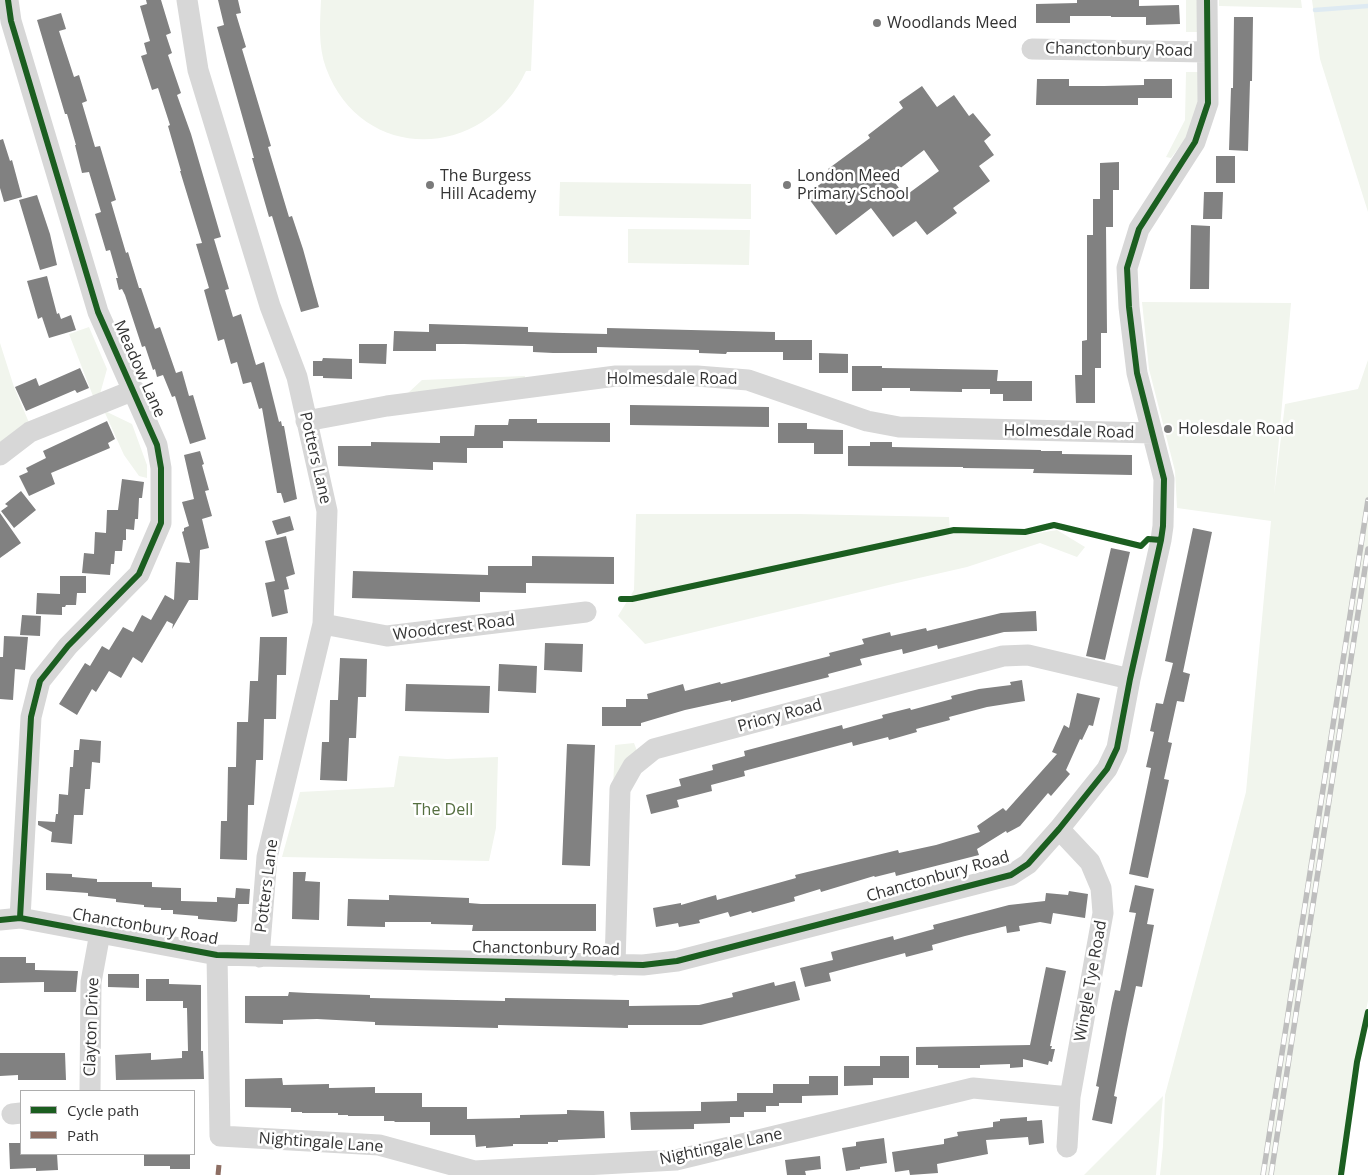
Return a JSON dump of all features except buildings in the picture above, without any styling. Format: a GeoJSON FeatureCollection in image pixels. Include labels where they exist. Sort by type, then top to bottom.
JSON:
{"type":"FeatureCollection","features":[{"type":"Feature","properties":{"kind":"street","name":"Meadow Lane"},"geometry":{"type":"LineString","coordinates":[[8,0],[11,21],[98,312],[157,445],[161,468],[162,523],[139,574],[68,646],[40,681],[31,717],[10,919]]}},
{"type":"Feature","properties":{"kind":"street","name":"Potters Lane"},"geometry":{"type":"LineString","coordinates":[[188,0],[198,70],[270,306],[297,377],[327,511],[323,624],[267,857],[259,957]]}},
{"type":"Feature","properties":{"kind":"street","name":"Chanctonbury Road"},"geometry":{"type":"LineString","coordinates":[[10,919],[100,933],[217,955],[643,965],[677,960],[1011,875],[1028,864],[1107,769],[1117,748],[1163,526],[1164,479],[1137,373],[1129,307],[1127,268],[1139,229],[1195,142],[1208,103],[1206,52],[1207,0]]}},
{"type":"Feature","properties":{"kind":"street","name":"Chanctonbury Road"},"geometry":{"type":"LineString","coordinates":[[1032,49],[1206,52]]}},
{"type":"Feature","properties":{"kind":"street","name":"Holmesdale Road"},"geometry":{"type":"LineString","coordinates":[[306,421],[387,406],[616,376],[697,376],[748,380],[867,421],[899,427],[1153,434]]}},
{"type":"Feature","properties":{"kind":"street"},"geometry":{"type":"LineString","coordinates":[[0,455],[30,432],[134,390]]}},
{"type":"Feature","properties":{"kind":"street","name":"Woodcrest Road"},"geometry":{"type":"LineString","coordinates":[[323,624],[387,636],[586,612]]}},
{"type":"Feature","properties":{"kind":"street","name":"Priory Road"},"geometry":{"type":"LineString","coordinates":[[615,965],[620,789],[633,766],[654,749],[1003,656],[1028,655],[1130,679]]}},
{"type":"Feature","properties":{"kind":"street","name":"Wingle Tye Road"},"geometry":{"type":"LineString","coordinates":[[1058,829],[1090,862],[1102,888],[1103,913],[1070,1097],[1067,1147]]}},
{"type":"Feature","properties":{"kind":"street","name":"Clayton Drive"},"geometry":{"type":"LineString","coordinates":[[90,1090],[91,982],[100,933]]}},
{"type":"Feature","properties":{"kind":"street","name":"Nightingale Lane"},"geometry":{"type":"LineString","coordinates":[[217,955],[220,1136],[379,1145],[474,1171],[676,1160],[973,1088],[1070,1097]]}},
{"type":"Feature","properties":{"kind":"green space"},"geometry":{"type":"Polygon","coordinates":[[[321,0],[534,0],[531,71],[526,71],[507,100],[483,122],[454,135],[424,139],[394,135],[367,122],[343,100],[323,60],[320,26],[321,0]]]}},
{"type":"Feature","properties":{"kind":"green space"},"geometry":{"type":"Polygon","coordinates":[[[1186,0],[1200,0],[1200,32],[1186,32],[1186,0]]]}},
{"type":"Feature","properties":{"kind":"green space"},"geometry":{"type":"Polygon","coordinates":[[[1219,0],[1301,0],[1302,8],[1219,6],[1219,0]]]}},
{"type":"Feature","properties":{"kind":"green space"},"geometry":{"type":"Polygon","coordinates":[[[1312,0],[1368,0],[1368,212],[1320,59],[1312,0]]]}},
{"type":"Feature","properties":{"kind":"green space"},"geometry":{"type":"Polygon","coordinates":[[[1186,72],[1198,72],[1198,102],[1189,134],[1171,158],[1166,157],[1185,120],[1186,72]]]}},
{"type":"Feature","properties":{"kind":"green space"},"geometry":{"type":"Polygon","coordinates":[[[560,182],[751,184],[751,219],[559,216],[560,182]]]}},
{"type":"Feature","properties":{"kind":"green space"},"geometry":{"type":"Polygon","coordinates":[[[628,229],[750,230],[749,265],[628,263],[628,229]]]}},
{"type":"Feature","properties":{"kind":"green space"},"geometry":{"type":"Polygon","coordinates":[[[1142,302],[1291,303],[1274,495],[1285,404],[1358,389],[1368,360],[1368,1001],[1355,1062],[1339,1175],[1160,1175],[1165,1095],[1246,792],[1271,521],[1177,508],[1175,471],[1149,369],[1142,302]]]}},
{"type":"Feature","properties":{"kind":"green space"},"geometry":{"type":"Polygon","coordinates":[[[89,327],[107,369],[100,394],[93,396],[69,334],[89,327]]]}},
{"type":"Feature","properties":{"kind":"green space"},"geometry":{"type":"Polygon","coordinates":[[[0,343],[14,387],[30,425],[0,443],[0,343]]]}},
{"type":"Feature","properties":{"kind":"green space"},"geometry":{"type":"Polygon","coordinates":[[[525,376],[525,381],[408,393],[422,380],[525,376]]]}},
{"type":"Feature","properties":{"kind":"green space"},"geometry":{"type":"Polygon","coordinates":[[[107,412],[132,424],[147,465],[147,478],[139,476],[124,455],[105,413],[107,412]]]}},
{"type":"Feature","properties":{"kind":"green space"},"geometry":{"type":"Polygon","coordinates":[[[636,514],[798,514],[949,517],[950,533],[1026,535],[1057,530],[1085,547],[1077,557],[1040,543],[967,567],[645,644],[618,616],[634,590],[636,514]]]}},
{"type":"Feature","properties":{"kind":"green space"},"geometry":{"type":"Polygon","coordinates":[[[634,743],[637,751],[613,788],[615,745],[634,743]]]}},
{"type":"Feature","properties":{"kind":"green space","name":"The Dell"},"geometry":{"type":"Polygon","coordinates":[[[399,756],[447,759],[498,757],[496,828],[489,861],[282,857],[300,792],[394,787],[399,756]]]}},
{"type":"Feature","properties":{"kind":"green space"},"geometry":{"type":"Polygon","coordinates":[[[1163,1096],[1156,1175],[1084,1175],[1163,1096]]]}},
{"type":"Feature","properties":{"kind":"waterway"},"geometry":{"type":"LineString","coordinates":[[1315,10],[1368,6]]}},
{"type":"Feature","properties":{"kind":"railway"},"geometry":{"type":"LineString","coordinates":[[1263,1175],[1368,500]]}},
{"type":"Feature","properties":{"kind":"railway"},"geometry":{"type":"LineString","coordinates":[[1271,1175],[1368,549]]}},
{"type":"Feature","properties":{"kind":"marked path"},"geometry":{"type":"LineString","coordinates":[[218,1175],[219,1165]]}},
{"type":"Feature","properties":{"kind":"cycle path"},"geometry":{"type":"LineString","coordinates":[[8,0],[11,21],[98,312],[157,445],[161,468],[161,523],[139,574],[68,646],[40,681],[31,717],[20,918]]}},
{"type":"Feature","properties":{"kind":"cycle path"},"geometry":{"type":"LineString","coordinates":[[0,920],[20,918],[217,955],[643,965],[677,961],[1011,875],[1028,864],[1107,769],[1117,748],[1130,679],[1161,540],[1164,479],[1137,373],[1129,307],[1127,268],[1139,229],[1195,142],[1208,103],[1207,0]]}},
{"type":"Feature","properties":{"kind":"cycle path"},"geometry":{"type":"LineString","coordinates":[[621,599],[632,599],[954,530],[1025,532],[1054,525],[1141,546],[1148,539],[1161,540]]}},
{"type":"Feature","properties":{"kind":"cycle path"},"geometry":{"type":"LineString","coordinates":[[1341,1175],[1357,1062],[1368,1012]]}},
{"type":"Feature","properties":{"kind":"place","name":"Woodlands Meed"},"geometry":{"type":"Point","coordinates":[877,23]}},
{"type":"Feature","properties":{"kind":"place","name":"The Burgess Hill Academy"},"geometry":{"type":"Point","coordinates":[430,185]}},
{"type":"Feature","properties":{"kind":"place","name":"London Meed Primary School"},"geometry":{"type":"Point","coordinates":[787,185]}},
{"type":"Feature","properties":{"kind":"place","name":"Holesdale Road"},"geometry":{"type":"Point","coordinates":[1168,429]}}]}
